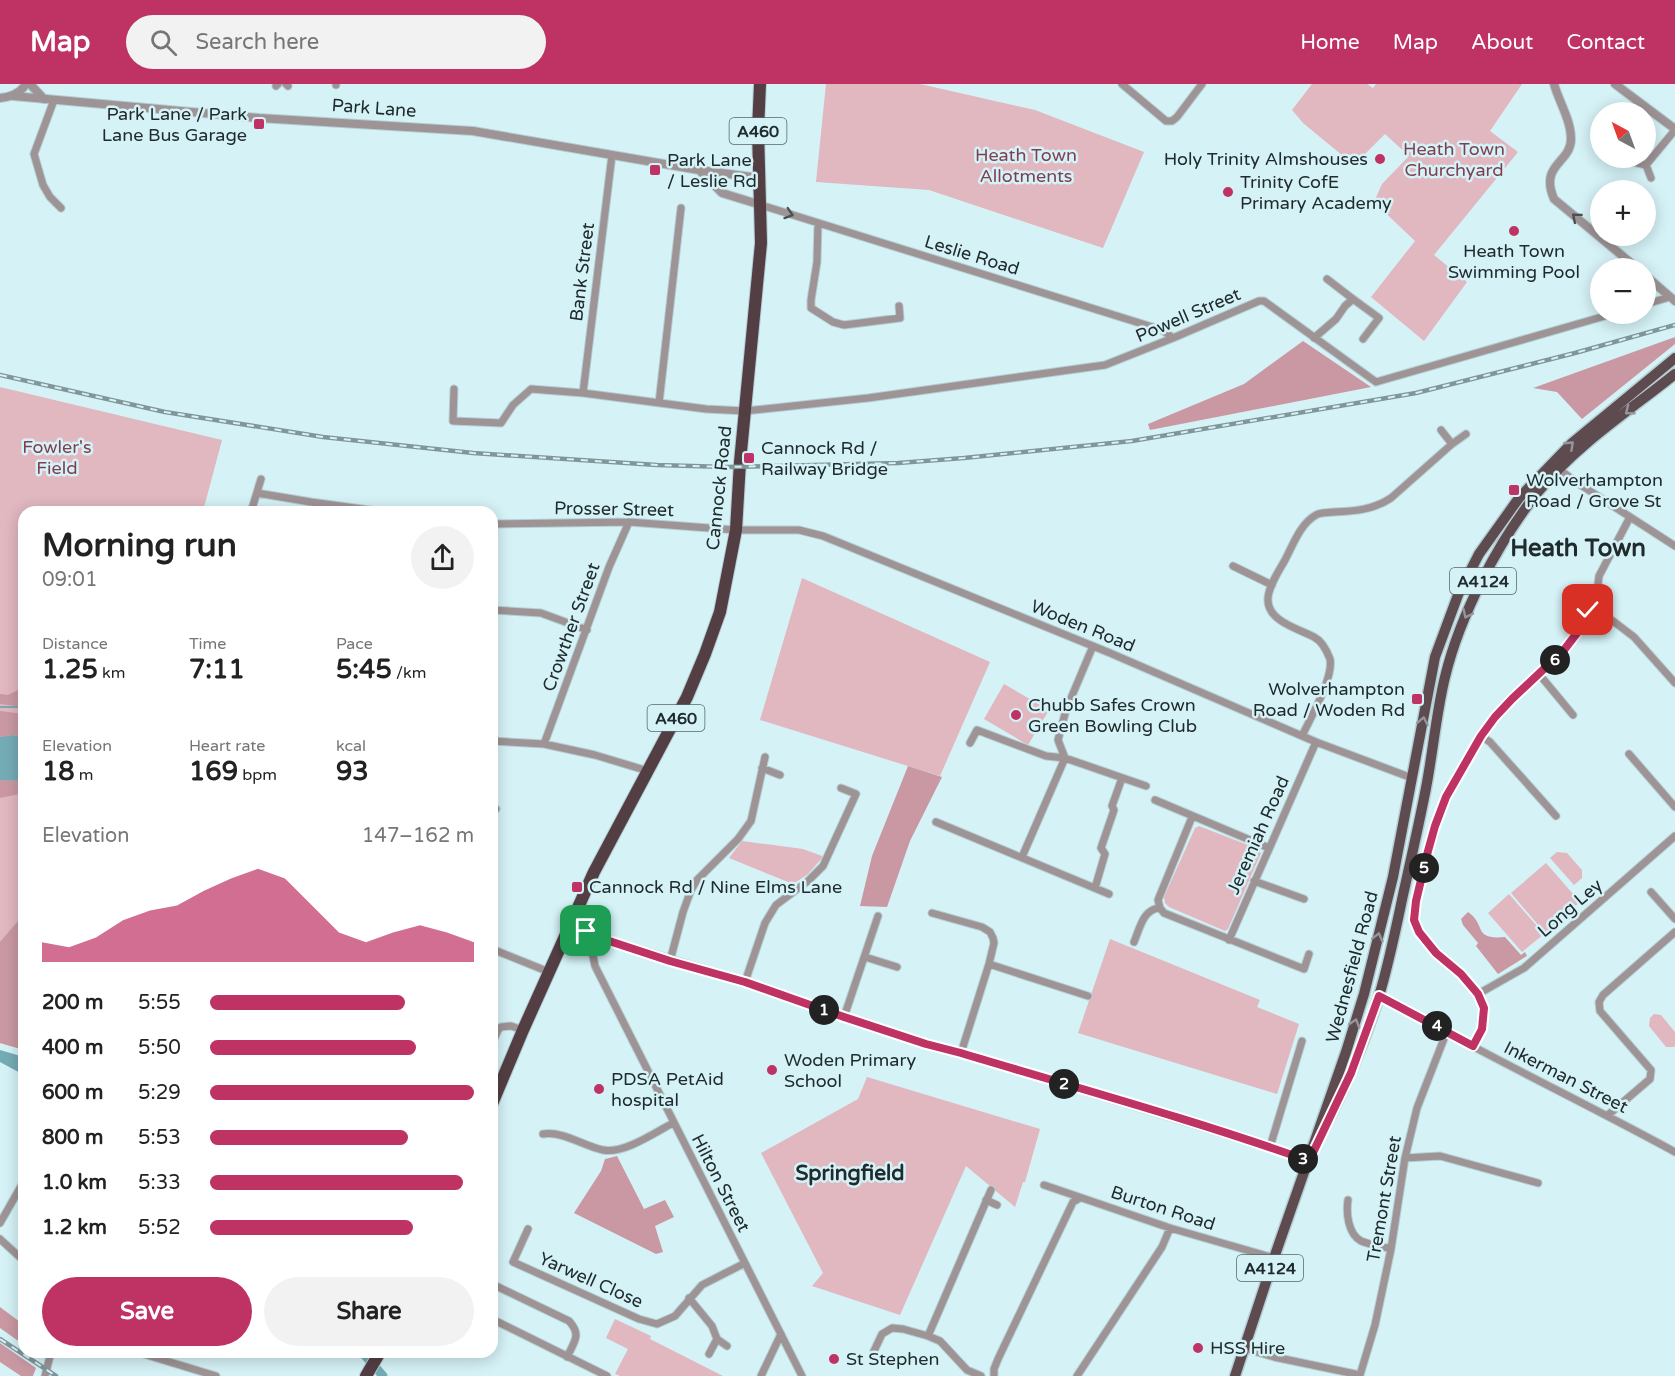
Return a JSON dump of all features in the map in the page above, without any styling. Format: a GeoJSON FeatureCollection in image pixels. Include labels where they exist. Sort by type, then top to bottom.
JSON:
{"type":"FeatureCollection","features":[{"type":"Feature","properties":{"kind":"highway","name":"Cannock Road"},"geometry":{"type":"LineString","coordinates":[[498,1090],[594,872],[687,697],[720,612],[736,530],[737,497],[761,243],[758,130],[760,84]]}},
{"type":"Feature","properties":{"kind":"highway"},"geometry":{"type":"LineString","coordinates":[[367,1374],[376,1358]]}},
{"type":"Feature","properties":{"kind":"main road","name":"A4124"},"geometry":{"type":"LineString","coordinates":[[1427,786],[1445,678],[1452,651],[1465,618],[1498,552],[1556,466],[1605,414],[1675,358]]}},
{"type":"Feature","properties":{"kind":"main road","name":"A4124"},"geometry":{"type":"LineString","coordinates":[[1412,778],[1436,657],[1458,595],[1479,554],[1519,498],[1556,466],[1675,374]]}},
{"type":"Feature","properties":{"kind":"main road"},"geometry":{"type":"LineString","coordinates":[[1412,778],[1427,786]]}},
{"type":"Feature","properties":{"kind":"main road","name":"Wednesfield Road"},"geometry":{"type":"LineString","coordinates":[[1235,1376],[1364,994],[1393,877],[1412,778]]}},
{"type":"Feature","properties":{"kind":"main road","name":"Wednesfield Road"},"geometry":{"type":"LineString","coordinates":[[1309,1161],[1351,1073],[1379,996],[1427,786]]}},
{"type":"Feature","properties":{"kind":"main road"},"geometry":{"type":"LineString","coordinates":[[1364,994],[1379,996]]}},
{"type":"Feature","properties":{"kind":"street"},"geometry":{"type":"LineString","coordinates":[[13,96],[28,84],[44,99]]}},
{"type":"Feature","properties":{"kind":"street"},"geometry":{"type":"LineString","coordinates":[[1122,84],[1166,121],[1172,121],[1177,117],[1202,84]]}},
{"type":"Feature","properties":{"kind":"street"},"geometry":{"type":"LineString","coordinates":[[1615,84],[1675,129],[1656,153]]}},
{"type":"Feature","properties":{"kind":"street"},"geometry":{"type":"LineString","coordinates":[[1555,85],[1567,118],[1571,142],[1550,179],[1554,199],[1624,258]]}},
{"type":"Feature","properties":{"kind":"street","name":"Park Lane"},"geometry":{"type":"LineString","coordinates":[[0,98],[13,96],[266,118],[473,131],[699,170],[759,178]]}},
{"type":"Feature","properties":{"kind":"street"},"geometry":{"type":"LineString","coordinates":[[54,100],[34,154],[43,185],[50,197],[61,208]]}},
{"type":"Feature","properties":{"kind":"street","name":"Bank Street"},"geometry":{"type":"LineString","coordinates":[[583,393],[612,155]]}},
{"type":"Feature","properties":{"kind":"street"},"geometry":{"type":"LineString","coordinates":[[1647,168],[1651,178]]}},
{"type":"Feature","properties":{"kind":"street"},"geometry":{"type":"LineString","coordinates":[[699,170],[722,193],[761,205]]}},
{"type":"Feature","properties":{"kind":"street","name":"Leslie Road"},"geometry":{"type":"LineString","coordinates":[[761,205],[1162,330],[1173,338]]}},
{"type":"Feature","properties":{"kind":"street"},"geometry":{"type":"LineString","coordinates":[[659,402],[681,208]]}},
{"type":"Feature","properties":{"kind":"street"},"geometry":{"type":"LineString","coordinates":[[818,223],[818,262],[811,308],[833,322],[844,325],[900,318],[899,306]]}},
{"type":"Feature","properties":{"kind":"street"},"geometry":{"type":"LineString","coordinates":[[1327,279],[1379,318],[1363,339]]}},
{"type":"Feature","properties":{"kind":"street"},"geometry":{"type":"LineString","coordinates":[[1656,285],[1672,299]]}},
{"type":"Feature","properties":{"kind":"street"},"geometry":{"type":"LineString","coordinates":[[1314,338],[1336,319],[1353,299]]}},
{"type":"Feature","properties":{"kind":"street"},"geometry":{"type":"LineString","coordinates":[[1656,302],[1672,299]]}},
{"type":"Feature","properties":{"kind":"street","name":"Powell Street"},"geometry":{"type":"LineString","coordinates":[[454,389],[453,421],[491,423],[501,423],[513,405],[531,389],[583,393],[706,409],[745,411],[879,397],[1105,365],[1259,301],[1264,301],[1376,382],[1590,320]]}},
{"type":"Feature","properties":{"kind":"street"},"geometry":{"type":"LineString","coordinates":[[1441,430],[1452,444]]}},
{"type":"Feature","properties":{"kind":"street"},"geometry":{"type":"LineString","coordinates":[[1302,736],[1329,679],[1331,668],[1329,659],[1323,645],[1315,638],[1273,614],[1268,598],[1272,585],[1303,527],[1317,514],[1365,510],[1380,505],[1466,434]]}},
{"type":"Feature","properties":{"kind":"street"},"geometry":{"type":"LineString","coordinates":[[1556,466],[1576,482],[1675,546]]}},
{"type":"Feature","properties":{"kind":"street"},"geometry":{"type":"LineString","coordinates":[[253,506],[261,479]]}},
{"type":"Feature","properties":{"kind":"street"},"geometry":{"type":"LineString","coordinates":[[257,492],[340,506]]}},
{"type":"Feature","properties":{"kind":"street"},"geometry":{"type":"LineString","coordinates":[[310,506],[311,502]]}},
{"type":"Feature","properties":{"kind":"street"},"geometry":{"type":"LineString","coordinates":[[1473,1046],[1482,1029],[1484,1008],[1478,994],[1461,974],[1436,953],[1419,932],[1414,920],[1416,901],[1435,826],[1446,797],[1481,736],[1495,717],[1523,687],[1564,650],[1577,633],[1597,594],[1599,576],[1630,517]]}},
{"type":"Feature","properties":{"kind":"street","name":"Prosser Street"},"geometry":{"type":"LineString","coordinates":[[498,524],[629,522],[736,530]]}},
{"type":"Feature","properties":{"kind":"street","name":"Crowther Street"},"geometry":{"type":"LineString","coordinates":[[544,744],[609,567],[629,522]]}},
{"type":"Feature","properties":{"kind":"street","name":"Woden Road"},"geometry":{"type":"LineString","coordinates":[[736,530],[799,530],[823,536],[1093,646],[1316,742],[1412,778]]}},
{"type":"Feature","properties":{"kind":"street"},"geometry":{"type":"LineString","coordinates":[[1233,566],[1272,585]]}},
{"type":"Feature","properties":{"kind":"street"},"geometry":{"type":"LineString","coordinates":[[498,610],[541,614],[587,630]]}},
{"type":"Feature","properties":{"kind":"street"},"geometry":{"type":"LineString","coordinates":[[1588,610],[1613,621],[1634,637],[1675,683]]}},
{"type":"Feature","properties":{"kind":"street"},"geometry":{"type":"LineString","coordinates":[[1022,857],[1065,758],[1058,740],[1066,710],[1093,646]]}},
{"type":"Feature","properties":{"kind":"street"},"geometry":{"type":"LineString","coordinates":[[1539,674],[1574,715]]}},
{"type":"Feature","properties":{"kind":"street"},"geometry":{"type":"LineString","coordinates":[[970,743],[977,730],[1046,756],[1065,758],[1146,786]]}},
{"type":"Feature","properties":{"kind":"street"},"geometry":{"type":"LineString","coordinates":[[1481,736],[1490,742],[1556,816]]}},
{"type":"Feature","properties":{"kind":"street"},"geometry":{"type":"LineString","coordinates":[[498,741],[544,744],[595,755],[648,771]]}},
{"type":"Feature","properties":{"kind":"street","name":"Jeremiah Road"},"geometry":{"type":"LineString","coordinates":[[1229,940],[1316,742]]}},
{"type":"Feature","properties":{"kind":"street"},"geometry":{"type":"LineString","coordinates":[[1629,754],[1675,807]]}},
{"type":"Feature","properties":{"kind":"street"},"geometry":{"type":"LineString","coordinates":[[670,961],[691,890],[697,880],[738,839],[751,821],[765,757]]}},
{"type":"Feature","properties":{"kind":"street"},"geometry":{"type":"LineString","coordinates":[[762,768],[780,775]]}},
{"type":"Feature","properties":{"kind":"street"},"geometry":{"type":"LineString","coordinates":[[1095,888],[1105,854],[1101,848],[1122,778]]}},
{"type":"Feature","properties":{"kind":"street"},"geometry":{"type":"LineString","coordinates":[[745,982],[765,922],[776,905],[808,882],[823,866],[856,794],[841,788]]}},
{"type":"Feature","properties":{"kind":"street"},"geometry":{"type":"LineString","coordinates":[[1155,800],[1269,848]]}},
{"type":"Feature","properties":{"kind":"street"},"geometry":{"type":"LineString","coordinates":[[1192,817],[1158,900],[1164,913],[1304,969],[1309,954]]}},
{"type":"Feature","properties":{"kind":"street"},"geometry":{"type":"LineString","coordinates":[[936,822],[1109,894]]}},
{"type":"Feature","properties":{"kind":"street","name":"Long Ley"},"geometry":{"type":"LineString","coordinates":[[1478,994],[1524,968],[1675,836]]}},
{"type":"Feature","properties":{"kind":"street"},"geometry":{"type":"LineString","coordinates":[[1254,881],[1305,899]]}},
{"type":"Feature","properties":{"kind":"street"},"geometry":{"type":"LineString","coordinates":[[1651,892],[1675,919]]}},
{"type":"Feature","properties":{"kind":"street"},"geometry":{"type":"LineString","coordinates":[[1134,942],[1147,912],[1160,908]]}},
{"type":"Feature","properties":{"kind":"street"},"geometry":{"type":"LineString","coordinates":[[932,913],[982,927],[990,932],[993,944],[961,1053]]}},
{"type":"Feature","properties":{"kind":"street"},"geometry":{"type":"LineString","coordinates":[[844,1017],[878,916]]}},
{"type":"Feature","properties":{"kind":"street"},"geometry":{"type":"LineString","coordinates":[[571,924],[594,936],[745,982],[926,1044],[1270,1147],[1309,1161]]}},
{"type":"Feature","properties":{"kind":"street"},"geometry":{"type":"LineString","coordinates":[[1608,1115],[1650,1079],[1651,1070],[1600,1011],[1599,1002],[1603,995],[1675,932]]}},
{"type":"Feature","properties":{"kind":"street","name":"Hilton Street"},"geometry":{"type":"LineString","coordinates":[[594,936],[592,951],[595,966],[802,1376]]}},
{"type":"Feature","properties":{"kind":"street"},"geometry":{"type":"LineString","coordinates":[[498,952],[549,972]]}},
{"type":"Feature","properties":{"kind":"street"},"geometry":{"type":"LineString","coordinates":[[865,957],[897,967]]}},
{"type":"Feature","properties":{"kind":"street"},"geometry":{"type":"LineString","coordinates":[[989,964],[1088,996]]}},
{"type":"Feature","properties":{"kind":"street","name":"Inkerman Street"},"geometry":{"type":"LineString","coordinates":[[1379,996],[1675,1152]]}},
{"type":"Feature","properties":{"kind":"street"},"geometry":{"type":"LineString","coordinates":[[498,1030],[501,1027],[511,1026],[523,1030]]}},
{"type":"Feature","properties":{"kind":"street","name":"Tremont Street"},"geometry":{"type":"LineString","coordinates":[[1360,1375],[1391,1249],[1405,1158],[1417,1108],[1447,1031]]}},
{"type":"Feature","properties":{"kind":"street"},"geometry":{"type":"LineString","coordinates":[[1270,1147],[1302,1041]]}},
{"type":"Feature","properties":{"kind":"street"},"geometry":{"type":"LineString","coordinates":[[543,1134],[553,1133],[604,1150],[622,1149],[673,1123]]}},
{"type":"Feature","properties":{"kind":"street"},"geometry":{"type":"LineString","coordinates":[[1405,1158],[1440,1156],[1538,1183]]}},
{"type":"Feature","properties":{"kind":"street","name":"Burton Road"},"geometry":{"type":"LineString","coordinates":[[1044,1185],[1170,1228],[1274,1258]]}},
{"type":"Feature","properties":{"kind":"street"},"geometry":{"type":"LineString","coordinates":[[928,1336],[991,1190]]}},
{"type":"Feature","properties":{"kind":"street"},"geometry":{"type":"LineString","coordinates":[[0,1223],[18,1192]]}},
{"type":"Feature","properties":{"kind":"street"},"geometry":{"type":"LineString","coordinates":[[994,1376],[993,1369],[1073,1202],[1080,1198]]}},
{"type":"Feature","properties":{"kind":"street"},"geometry":{"type":"LineString","coordinates":[[986,1200],[997,1205]]}},
{"type":"Feature","properties":{"kind":"street"},"geometry":{"type":"LineString","coordinates":[[1348,1200],[1346,1211],[1348,1221],[1357,1237],[1361,1241],[1391,1249]]}},
{"type":"Feature","properties":{"kind":"street"},"geometry":{"type":"LineString","coordinates":[[1077,1376],[1162,1247],[1170,1228]]}},
{"type":"Feature","properties":{"kind":"street","name":"Yarwell Close"},"geometry":{"type":"LineString","coordinates":[[528,1229],[513,1262],[639,1319],[657,1324],[675,1316],[702,1285],[744,1263]]}},
{"type":"Feature","properties":{"kind":"street"},"geometry":{"type":"LineString","coordinates":[[0,1239],[18,1256]]}},
{"type":"Feature","properties":{"kind":"street"},"geometry":{"type":"LineString","coordinates":[[498,1287],[568,1321],[575,1328],[575,1340],[567,1357]]}},
{"type":"Feature","properties":{"kind":"street"},"geometry":{"type":"LineString","coordinates":[[689,1298],[712,1326],[717,1339],[727,1346]]}},
{"type":"Feature","properties":{"kind":"street"},"geometry":{"type":"LineString","coordinates":[[498,1322],[607,1376]]}},
{"type":"Feature","properties":{"kind":"street"},"geometry":{"type":"LineString","coordinates":[[874,1351],[882,1334],[892,1328],[903,1329],[940,1341],[967,1370],[981,1376]]}},
{"type":"Feature","properties":{"kind":"street"},"geometry":{"type":"LineString","coordinates":[[762,1376],[782,1334]]}},
{"type":"Feature","properties":{"kind":"street"},"geometry":{"type":"LineString","coordinates":[[709,1354],[717,1339]]}},
{"type":"Feature","properties":{"kind":"street"},"geometry":{"type":"LineString","coordinates":[[1243,1348],[1360,1375]]}},
{"type":"Feature","properties":{"kind":"street"},"geometry":{"type":"LineString","coordinates":[[45,1376],[50,1358]]}},
{"type":"Feature","properties":{"kind":"street"},"geometry":{"type":"LineString","coordinates":[[157,1358],[216,1376]]}},
{"type":"Feature","properties":{"kind":"green space","name":"Heath Town Allotments"},"geometry":{"type":"Polygon","coordinates":[[[826,84],[920,84],[1035,110],[1144,152],[1103,248],[929,190],[816,182],[826,84]]]}},
{"type":"Feature","properties":{"kind":"green space","name":"Heath Town Churchyard"},"geometry":{"type":"Polygon","coordinates":[[[1312,84],[1367,84],[1373,88],[1376,84],[1522,84],[1490,131],[1518,152],[1434,255],[1467,282],[1424,341],[1371,297],[1415,241],[1374,202],[1382,184],[1409,156],[1385,134],[1354,165],[1303,123],[1292,110],[1312,84]]]}},
{"type":"Feature","properties":{"kind":"green space","name":"Fowler's Field"},"geometry":{"type":"Polygon","coordinates":[[[0,387],[222,440],[204,506],[18,506],[18,1048],[0,1043],[0,387]]]}},
{"type":"Feature","properties":{"kind":"green space"},"geometry":{"type":"Polygon","coordinates":[[[802,578],[990,662],[940,776],[760,720],[802,578]]]}},
{"type":"Feature","properties":{"kind":"green space","name":"Chubb Safes Crown Green Bowling Club"},"geometry":{"type":"Polygon","coordinates":[[[1004,684],[1049,710],[1028,745],[984,719],[1004,684]]]}},
{"type":"Feature","properties":{"kind":"green space"},"geometry":{"type":"Polygon","coordinates":[[[1199,826],[1258,849],[1261,853],[1228,929],[1225,931],[1169,907],[1165,903],[1164,897],[1195,828],[1199,826]]]}},
{"type":"Feature","properties":{"kind":"green space"},"geometry":{"type":"Polygon","coordinates":[[[742,841],[803,849],[822,856],[822,858],[808,874],[793,884],[729,858],[742,841]]]}},
{"type":"Feature","properties":{"kind":"green space"},"geometry":{"type":"Polygon","coordinates":[[[1557,852],[1567,853],[1582,870],[1582,878],[1574,885],[1550,858],[1557,852]]]}},
{"type":"Feature","properties":{"kind":"green space"},"geometry":{"type":"Polygon","coordinates":[[[1546,863],[1580,902],[1545,933],[1511,893],[1546,863]]]}},
{"type":"Feature","properties":{"kind":"green space"},"geometry":{"type":"Polygon","coordinates":[[[1509,894],[1544,934],[1522,952],[1488,913],[1509,894]]]}},
{"type":"Feature","properties":{"kind":"green space"},"geometry":{"type":"Polygon","coordinates":[[[1110,939],[1260,1000],[1257,1007],[1299,1024],[1277,1094],[1078,1033],[1110,939]]]}},
{"type":"Feature","properties":{"kind":"green space"},"geometry":{"type":"Polygon","coordinates":[[[1654,1014],[1661,1015],[1675,1032],[1674,1047],[1666,1047],[1649,1026],[1650,1018],[1654,1014]]]}},
{"type":"Feature","properties":{"kind":"green space"},"geometry":{"type":"Polygon","coordinates":[[[867,1077],[1040,1129],[1025,1182],[1023,1182],[1015,1207],[966,1166],[900,1315],[812,1286],[823,1273],[761,1153],[858,1099],[867,1077]]]}},
{"type":"Feature","properties":{"kind":"green space"},"geometry":{"type":"Polygon","coordinates":[[[615,1319],[723,1376],[620,1376],[615,1374],[628,1349],[606,1338],[615,1319]]]}},
{"type":"Feature","properties":{"kind":"shaded area"},"geometry":{"type":"Polygon","coordinates":[[[1675,337],[1675,344],[1582,419],[1557,392],[1533,388],[1675,337]]]}},
{"type":"Feature","properties":{"kind":"shaded area"},"geometry":{"type":"Polygon","coordinates":[[[1303,341],[1371,387],[1150,430],[1148,424],[1244,384],[1303,341]]]}},
{"type":"Feature","properties":{"kind":"shaded area"},"geometry":{"type":"Polygon","coordinates":[[[18,690],[18,706],[0,704],[0,694],[8,695],[18,690]]]}},
{"type":"Feature","properties":{"kind":"shaded area"},"geometry":{"type":"Polygon","coordinates":[[[0,711],[18,713],[18,736],[0,737],[0,711]]]}},
{"type":"Feature","properties":{"kind":"shaded area"},"geometry":{"type":"Polygon","coordinates":[[[908,766],[942,777],[910,841],[887,907],[860,906],[872,856],[908,766]]]}},
{"type":"Feature","properties":{"kind":"shaded area"},"geometry":{"type":"Polygon","coordinates":[[[0,780],[18,781],[18,794],[0,798],[0,780]]]}},
{"type":"Feature","properties":{"kind":"shaded area"},"geometry":{"type":"Polygon","coordinates":[[[1468,912],[1474,917],[1484,934],[1505,937],[1521,955],[1525,952],[1527,956],[1498,974],[1463,925],[1461,919],[1468,912]]]}},
{"type":"Feature","properties":{"kind":"shaded area"},"geometry":{"type":"Polygon","coordinates":[[[18,921],[18,1048],[0,1043],[0,942],[18,921]]]}},
{"type":"Feature","properties":{"kind":"shaded area"},"geometry":{"type":"Polygon","coordinates":[[[617,1156],[644,1209],[665,1200],[674,1217],[655,1226],[663,1252],[656,1254],[574,1213],[601,1171],[605,1159],[617,1156]]]}},
{"type":"Feature","properties":{"kind":"shaded area"},"geometry":{"type":"Polygon","coordinates":[[[0,1307],[18,1320],[18,1341],[0,1328],[0,1307]]]}},
{"type":"Feature","properties":{"kind":"shaded area"},"geometry":{"type":"Polygon","coordinates":[[[0,1343],[18,1356],[18,1358],[36,1368],[33,1376],[21,1376],[0,1362],[0,1343]]]}},
{"type":"Feature","properties":{"kind":"water"},"geometry":{"type":"Polygon","coordinates":[[[18,736],[18,781],[0,780],[0,737],[18,736]]]}},
{"type":"Feature","properties":{"kind":"water"},"geometry":{"type":"Polygon","coordinates":[[[0,1050],[18,1055],[18,1072],[0,1062],[0,1050]]]}},
{"type":"Feature","properties":{"kind":"waterway"},"geometry":{"type":"LineString","coordinates":[[0,707],[18,707]]}},
{"type":"Feature","properties":{"kind":"waterway"},"geometry":{"type":"LineString","coordinates":[[367,1358],[383,1376]]}},
{"type":"Feature","properties":{"kind":"railway"},"geometry":{"type":"LineString","coordinates":[[0,375],[165,412],[323,437],[473,453],[657,465],[727,467],[898,463],[1132,441],[1416,393],[1675,325]]}},
{"type":"Feature","properties":{"kind":"railway"},"geometry":{"type":"LineString","coordinates":[[0,1339],[18,1351]]}},
{"type":"Feature","properties":{"kind":"railway"},"geometry":{"type":"LineString","coordinates":[[29,1358],[56,1376]]}},
{"type":"Feature","properties":{"kind":"place","name":"Park Lane / Park Lane Bus Garage"},"geometry":{"type":"Point","coordinates":[259,124]}},
{"type":"Feature","properties":{"kind":"place","name":"Holy Trinity Almshouses"},"geometry":{"type":"Point","coordinates":[1380,159]}},
{"type":"Feature","properties":{"kind":"place","name":"Park Lane / Leslie Rd"},"geometry":{"type":"Point","coordinates":[655,170]}},
{"type":"Feature","properties":{"kind":"place","name":"Trinity CofE Primary Academy"},"geometry":{"type":"Point","coordinates":[1228,192]}},
{"type":"Feature","properties":{"kind":"place","name":"Heath Town Swimming Pool"},"geometry":{"type":"Point","coordinates":[1514,231]}},
{"type":"Feature","properties":{"kind":"place","name":"Cannock Rd / Railway Bridge"},"geometry":{"type":"Point","coordinates":[749,458]}},
{"type":"Feature","properties":{"kind":"place","name":"Wolverhampton Road / Grove St"},"geometry":{"type":"Point","coordinates":[1514,490]}},
{"type":"Feature","properties":{"kind":"place","name":"Wolverhampton Road / Woden Rd"},"geometry":{"type":"Point","coordinates":[1417,699]}},
{"type":"Feature","properties":{"kind":"place","name":"Chubb Safes Crown Green Bowling Club"},"geometry":{"type":"Point","coordinates":[1016,715]}},
{"type":"Feature","properties":{"kind":"place","name":"Cannock Rd / Nine Elms Lane"},"geometry":{"type":"Point","coordinates":[577,887]}},
{"type":"Feature","properties":{"kind":"place","name":"Woden Primary School"},"geometry":{"type":"Point","coordinates":[772,1070]}},
{"type":"Feature","properties":{"kind":"place","name":"PDSA PetAid hospital"},"geometry":{"type":"Point","coordinates":[599,1089]}},
{"type":"Feature","properties":{"kind":"place","name":"HSS Hire"},"geometry":{"type":"Point","coordinates":[1198,1348]}},
{"type":"Feature","properties":{"kind":"place","name":"St Stephen"},"geometry":{"type":"Point","coordinates":[834,1359]}},
{"type":"Feature","properties":{"kind":"district","name":"Heath Town"},"geometry":{"type":"Point","coordinates":[1578,548]}},
{"type":"Feature","properties":{"kind":"district","name":"Springfield"},"geometry":{"type":"Point","coordinates":[850,1173]}},
{"type":"Feature","properties":{"kind":"route"},"geometry":{"type":"LineString","coordinates":[[586,931],[594,936],[745,982],[926,1044],[1270,1147],[1309,1161],[1351,1073],[1379,996],[1473,1046],[1482,1029],[1484,1008],[1478,994],[1461,974],[1436,953],[1419,932],[1414,920],[1416,901],[1435,826],[1446,797],[1468,756],[1495,717],[1523,687],[1549,666],[1564,650],[1577,633],[1588,610]]}}]}
